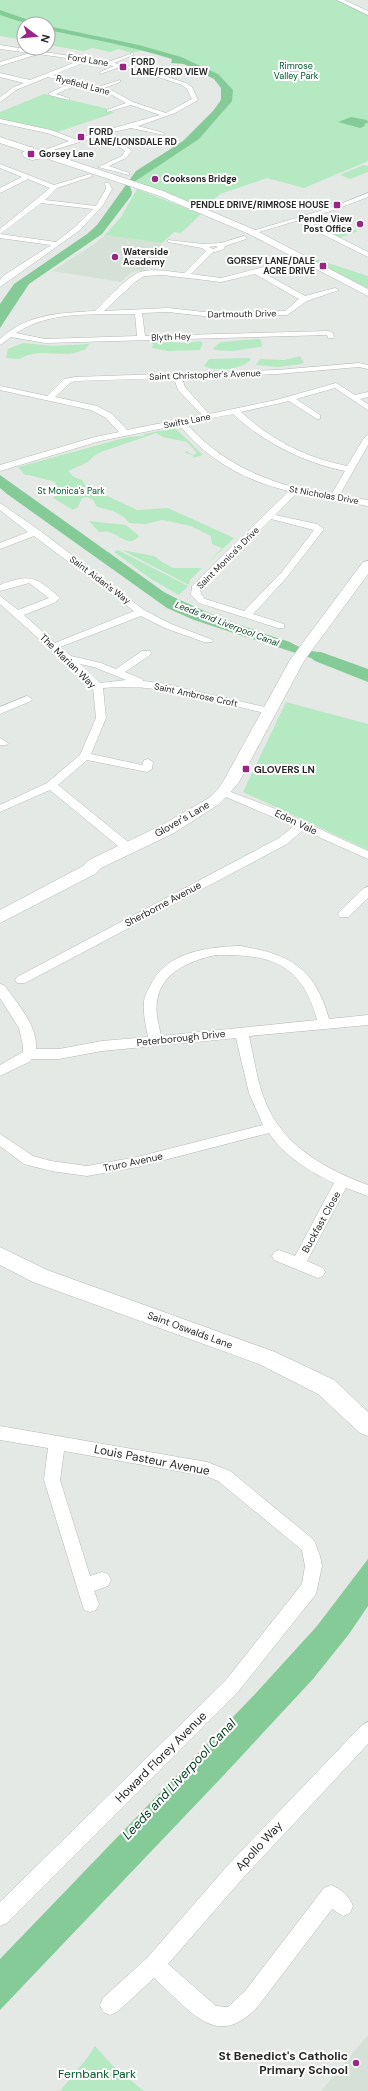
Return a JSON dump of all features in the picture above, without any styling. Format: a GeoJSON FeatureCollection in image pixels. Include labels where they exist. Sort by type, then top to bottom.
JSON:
{"type":"FeatureCollection","features":[{"type":"Feature","properties":{"kind":"street"},"geometry":{"type":"LineString","coordinates":[[340,0],[368,13]]}},
{"type":"Feature","properties":{"kind":"street","name":"Ford Lane"},"geometry":{"type":"LineString","coordinates":[[0,47],[16,49]]}},
{"type":"Feature","properties":{"kind":"street","name":"Ford Lane"},"geometry":{"type":"LineString","coordinates":[[46,154],[75,141],[132,126],[184,107],[195,100],[190,88],[172,79],[121,65],[56,54]]}},
{"type":"Feature","properties":{"kind":"street"},"geometry":{"type":"LineString","coordinates":[[109,63],[131,54]]}},
{"type":"Feature","properties":{"kind":"street"},"geometry":{"type":"LineString","coordinates":[[0,64],[26,56]]}},
{"type":"Feature","properties":{"kind":"street"},"geometry":{"type":"LineString","coordinates":[[0,100],[16,88],[87,59]]}},
{"type":"Feature","properties":{"kind":"street"},"geometry":{"type":"LineString","coordinates":[[102,73],[121,65]]}},
{"type":"Feature","properties":{"kind":"street"},"geometry":{"type":"LineString","coordinates":[[0,75],[29,82]]}},
{"type":"Feature","properties":{"kind":"street","name":"Ryefield Lane"},"geometry":{"type":"LineString","coordinates":[[46,75],[100,88],[131,103],[164,114]]}},
{"type":"Feature","properties":{"kind":"street"},"geometry":{"type":"LineString","coordinates":[[100,88],[118,81]]}},
{"type":"Feature","properties":{"kind":"street"},"geometry":{"type":"LineString","coordinates":[[67,99],[51,94],[77,83]]}},
{"type":"Feature","properties":{"kind":"street"},"geometry":{"type":"LineString","coordinates":[[109,109],[131,103]]}},
{"type":"Feature","properties":{"kind":"street"},"geometry":{"type":"LineString","coordinates":[[0,121],[49,131],[75,141]]}},
{"type":"Feature","properties":{"kind":"street"},"geometry":{"type":"LineString","coordinates":[[132,126],[162,134]]}},
{"type":"Feature","properties":{"kind":"street"},"geometry":{"type":"LineString","coordinates":[[105,133],[129,151],[124,157],[103,167],[127,174]]}},
{"type":"Feature","properties":{"kind":"street"},"geometry":{"type":"LineString","coordinates":[[0,140],[30,154],[46,154],[137,186],[246,236],[294,254],[368,293]]}},
{"type":"Feature","properties":{"kind":"street"},"geometry":{"type":"LineString","coordinates":[[1,166],[17,161],[30,154]]}},
{"type":"Feature","properties":{"kind":"street"},"geometry":{"type":"LineString","coordinates":[[1,166],[54,187],[90,176]]}},
{"type":"Feature","properties":{"kind":"street"},"geometry":{"type":"LineString","coordinates":[[0,191],[12,183],[27,177]]}},
{"type":"Feature","properties":{"kind":"street"},"geometry":{"type":"LineString","coordinates":[[0,285],[3,278],[57,244],[77,228],[97,208],[109,189],[107,184]]}},
{"type":"Feature","properties":{"kind":"street"},"geometry":{"type":"LineString","coordinates":[[0,232],[52,191],[54,187]]}},
{"type":"Feature","properties":{"kind":"street"},"geometry":{"type":"LineString","coordinates":[[170,241],[221,249],[223,247],[221,245],[368,195]]}},
{"type":"Feature","properties":{"kind":"street"},"geometry":{"type":"LineString","coordinates":[[40,201],[97,208]]}},
{"type":"Feature","properties":{"kind":"street"},"geometry":{"type":"LineString","coordinates":[[297,219],[368,255]]}},
{"type":"Feature","properties":{"kind":"street"},"geometry":{"type":"LineString","coordinates":[[163,247],[176,235]]}},
{"type":"Feature","properties":{"kind":"street"},"geometry":{"type":"LineString","coordinates":[[0,236],[57,244]]}},
{"type":"Feature","properties":{"kind":"street"},"geometry":{"type":"LineString","coordinates":[[186,276],[208,248]]}},
{"type":"Feature","properties":{"kind":"street"},"geometry":{"type":"LineString","coordinates":[[280,265],[286,257],[294,254]]}},
{"type":"Feature","properties":{"kind":"street"},"geometry":{"type":"LineString","coordinates":[[97,312],[137,275],[155,272],[221,280],[280,265],[301,266],[312,264]]}},
{"type":"Feature","properties":{"kind":"street"},"geometry":{"type":"LineString","coordinates":[[257,272],[304,299],[335,290]]}},
{"type":"Feature","properties":{"kind":"street","name":"Dartmouth Drive"},"geometry":{"type":"LineString","coordinates":[[0,343],[17,328],[39,318],[64,314],[173,310],[215,325],[290,323],[304,299]]}},
{"type":"Feature","properties":{"kind":"street"},"geometry":{"type":"LineString","coordinates":[[138,311],[141,338]]}},
{"type":"Feature","properties":{"kind":"street","name":"Blyth Hey"},"geometry":{"type":"LineString","coordinates":[[9,334],[45,341],[141,338],[215,325],[290,323],[330,333],[330,336]]}},
{"type":"Feature","properties":{"kind":"street","name":"Saint Christopher's Avenue"},"geometry":{"type":"LineString","coordinates":[[49,398],[72,379],[321,370],[359,365],[368,367]]}},
{"type":"Feature","properties":{"kind":"street"},"geometry":{"type":"LineString","coordinates":[[321,370],[336,385],[368,408]]}},
{"type":"Feature","properties":{"kind":"street"},"geometry":{"type":"LineString","coordinates":[[177,376],[181,388],[208,417]]}},
{"type":"Feature","properties":{"kind":"street","name":"Swifts Lane"},"geometry":{"type":"LineString","coordinates":[[0,468],[125,433],[290,399],[336,385]]}},
{"type":"Feature","properties":{"kind":"street"},"geometry":{"type":"LineString","coordinates":[[0,388],[82,404],[100,410],[109,416],[125,433]]}},
{"type":"Feature","properties":{"kind":"street"},"geometry":{"type":"LineString","coordinates":[[354,398],[368,394]]}},
{"type":"Feature","properties":{"kind":"street"},"geometry":{"type":"LineString","coordinates":[[290,399],[317,418]]}},
{"type":"Feature","properties":{"kind":"street"},"geometry":{"type":"LineString","coordinates":[[235,411],[257,430],[298,454],[319,463],[350,469]]}},
{"type":"Feature","properties":{"kind":"street","name":"St Nicholas Drive"},"geometry":{"type":"LineString","coordinates":[[181,422],[213,455],[242,473],[294,491],[368,503]]}},
{"type":"Feature","properties":{"kind":"street"},"geometry":{"type":"LineString","coordinates":[[333,498],[368,438]]}},
{"type":"Feature","properties":{"kind":"street","name":"Saint Monica's Drive"},"geometry":{"type":"LineString","coordinates":[[281,626],[202,601],[196,595],[195,588],[294,491]]}},
{"type":"Feature","properties":{"kind":"street","name":"Saint Aidan's Way"},"geometry":{"type":"LineString","coordinates":[[0,506],[141,612],[168,626],[208,640]]}},
{"type":"Feature","properties":{"kind":"street"},"geometry":{"type":"LineString","coordinates":[[246,615],[284,575],[318,529],[314,526],[269,516]]}},
{"type":"Feature","properties":{"kind":"street"},"geometry":{"type":"LineString","coordinates":[[0,546],[36,532]]}},
{"type":"Feature","properties":{"kind":"street","name":"Glover's Lane"},"geometry":{"type":"LineString","coordinates":[[0,912],[168,829],[214,801],[231,782],[297,660],[367,568]]}},
{"type":"Feature","properties":{"kind":"street"},"geometry":{"type":"LineString","coordinates":[[0,588],[26,578],[34,580],[55,598],[51,601],[15,611],[0,613]]}},
{"type":"Feature","properties":{"kind":"street","name":"The Marian Way"},"geometry":{"type":"LineString","coordinates":[[0,599],[55,646],[98,686],[101,718],[85,756],[51,785],[0,809]]}},
{"type":"Feature","properties":{"kind":"street"},"geometry":{"type":"LineString","coordinates":[[55,646],[141,612]]}},
{"type":"Feature","properties":{"kind":"street"},"geometry":{"type":"LineString","coordinates":[[118,672],[146,653]]}},
{"type":"Feature","properties":{"kind":"street"},"geometry":{"type":"LineString","coordinates":[[67,658],[118,672],[143,684]]}},
{"type":"Feature","properties":{"kind":"street","name":"Saint Ambrose Croft"},"geometry":{"type":"LineString","coordinates":[[98,686],[125,683],[161,686],[269,710]]}},
{"type":"Feature","properties":{"kind":"street"},"geometry":{"type":"LineString","coordinates":[[0,711],[27,699]]}},
{"type":"Feature","properties":{"kind":"street"},"geometry":{"type":"LineString","coordinates":[[85,756],[147,769],[148,762]]}},
{"type":"Feature","properties":{"kind":"street"},"geometry":{"type":"LineString","coordinates":[[51,785],[128,848]]}},
{"type":"Feature","properties":{"kind":"street","name":"Eden Vale"},"geometry":{"type":"LineString","coordinates":[[223,792],[302,825],[368,855]]}},
{"type":"Feature","properties":{"kind":"street","name":"Sherborne Avenue"},"geometry":{"type":"LineString","coordinates":[[21,980],[283,841],[302,825]]}},
{"type":"Feature","properties":{"kind":"street","name":"Glover's Lane"},"geometry":{"type":"LineString","coordinates":[[0,917],[89,870],[89,868]]}},
{"type":"Feature","properties":{"kind":"street"},"geometry":{"type":"LineString","coordinates":[[344,914],[368,891]]}},
{"type":"Feature","properties":{"kind":"street"},"geometry":{"type":"LineString","coordinates":[[155,1040],[151,999],[155,987],[162,977],[175,965],[185,960],[200,954],[228,950],[242,951],[275,958],[299,972],[316,995],[324,1024]]}},
{"type":"Feature","properties":{"kind":"street"},"geometry":{"type":"LineString","coordinates":[[0,988],[21,1022],[30,1041],[29,1054],[24,1059],[0,1071]]}},
{"type":"Feature","properties":{"kind":"street","name":"Peterborough Drive"},"geometry":{"type":"LineString","coordinates":[[29,1054],[59,1054],[102,1046],[155,1040],[368,1020]]}},
{"type":"Feature","properties":{"kind":"street"},"geometry":{"type":"LineString","coordinates":[[241,1032],[258,1100],[270,1128],[286,1146],[302,1159],[342,1182],[368,1191]]}},
{"type":"Feature","properties":{"kind":"street","name":"Truro Avenue"},"geometry":{"type":"LineString","coordinates":[[0,1139],[29,1160],[51,1166],[87,1171],[137,1162],[270,1128]]}},
{"type":"Feature","properties":{"kind":"street","name":"Buckfast Close"},"geometry":{"type":"LineString","coordinates":[[299,1263],[342,1182]]}},
{"type":"Feature","properties":{"kind":"street","name":"Saint Oswalds Lane"},"geometry":{"type":"LineString","coordinates":[[0,1255],[40,1276],[267,1358],[303,1374],[326,1387],[368,1426]]}},
{"type":"Feature","properties":{"kind":"street","name":"Buckfast Close"},"geometry":{"type":"LineString","coordinates":[[279,1256],[318,1272]]}},
{"type":"Feature","properties":{"kind":"street","name":"Louis Pasteur Avenue"},"geometry":{"type":"LineString","coordinates":[[0,1433],[176,1463],[207,1469],[224,1476],[308,1545],[314,1559],[314,1572],[310,1588]]}},
{"type":"Feature","properties":{"kind":"street"},"geometry":{"type":"LineString","coordinates":[[57,1442],[52,1480],[90,1604]]}},
{"type":"Feature","properties":{"kind":"street"},"geometry":{"type":"LineString","coordinates":[[84,1586],[102,1580]]}},
{"type":"Feature","properties":{"kind":"street","name":"Howard Florey Avenue"},"geometry":{"type":"LineString","coordinates":[[0,1916],[231,1687],[310,1588]]}},
{"type":"Feature","properties":{"kind":"street","name":"Apollo Way"},"geometry":{"type":"LineString","coordinates":[[110,2005],[154,1965],[236,1871],[368,1731]]}},
{"type":"Feature","properties":{"kind":"street"},"geometry":{"type":"LineString","coordinates":[[154,1965],[211,2015],[222,2018],[238,2014],[295,1944],[331,1896],[344,1906]]}},
{"type":"Feature","properties":{"kind":"shaded area","name":"Waterside Academy"},"geometry":{"type":"Polygon","coordinates":[[[105,235],[162,243],[158,248],[164,249],[142,271],[132,272],[121,282],[52,271],[93,245],[105,235]]]}},
{"type":"Feature","properties":{"kind":"shaded area","name":"St Benedict's Catholic Primary School"},"geometry":{"type":"Polygon","coordinates":[[[368,2035],[368,2091],[321,2091],[368,2035]]]}},
{"type":"Feature","properties":{"kind":"green space","name":"Rimrose Valley Park"},"geometry":{"type":"Polygon","coordinates":[[[0,0],[338,0],[368,14],[368,161],[304,188],[267,178],[220,194],[200,211],[132,181],[175,151],[228,97],[214,75],[152,51],[56,30],[56,16],[16,16],[16,18],[0,13],[0,0]]]}},
{"type":"Feature","properties":{"kind":"green space"},"geometry":{"type":"Polygon","coordinates":[[[0,15],[16,21],[16,39],[0,36],[0,15]]]}},
{"type":"Feature","properties":{"kind":"green space"},"geometry":{"type":"Polygon","coordinates":[[[56,32],[144,50],[132,53],[119,49],[110,52],[92,48],[84,51],[56,46],[56,32]]]}},
{"type":"Feature","properties":{"kind":"green space"},"geometry":{"type":"Polygon","coordinates":[[[44,94],[105,108],[114,113],[57,132],[0,120],[0,112],[44,94]]]}},
{"type":"Feature","properties":{"kind":"green space"},"geometry":{"type":"Polygon","coordinates":[[[363,165],[368,166],[368,172],[350,179],[340,175],[363,165]]]}},
{"type":"Feature","properties":{"kind":"green space"},"geometry":{"type":"Polygon","coordinates":[[[137,189],[201,214],[181,233],[174,232],[162,243],[105,235],[121,217],[137,189]]]}},
{"type":"Feature","properties":{"kind":"green space"},"geometry":{"type":"Polygon","coordinates":[[[340,225],[358,231],[339,238],[324,230],[340,225]]]}},
{"type":"Feature","properties":{"kind":"green space"},"geometry":{"type":"Polygon","coordinates":[[[303,255],[368,276],[368,290],[303,255]]]}},
{"type":"Feature","properties":{"kind":"green space"},"geometry":{"type":"Polygon","coordinates":[[[261,340],[262,346],[260,347],[232,351],[215,350],[213,348],[221,342],[261,340]]]}},
{"type":"Feature","properties":{"kind":"green space"},"geometry":{"type":"Polygon","coordinates":[[[200,341],[203,343],[200,350],[168,351],[152,348],[153,344],[150,342],[186,343],[200,341]]]}},
{"type":"Feature","properties":{"kind":"green space"},"geometry":{"type":"Polygon","coordinates":[[[23,343],[53,346],[89,344],[86,349],[72,354],[37,353],[20,359],[6,358],[8,349],[23,343]]]}},
{"type":"Feature","properties":{"kind":"green space"},"geometry":{"type":"Polygon","coordinates":[[[300,356],[304,363],[278,367],[256,365],[260,359],[284,360],[300,356]]]}},
{"type":"Feature","properties":{"kind":"green space"},"geometry":{"type":"Polygon","coordinates":[[[209,359],[251,359],[247,363],[236,368],[216,369],[204,366],[209,359]]]}},
{"type":"Feature","properties":{"kind":"green space","name":"St Monica's Park"},"geometry":{"type":"Polygon","coordinates":[[[175,428],[203,455],[192,458],[194,456],[184,452],[186,451],[193,455],[197,453],[187,442],[163,437],[156,433],[101,452],[88,462],[68,471],[74,477],[82,480],[86,486],[137,510],[168,508],[234,538],[208,563],[222,548],[212,544],[211,536],[191,526],[162,520],[145,524],[129,523],[124,517],[113,511],[97,507],[93,500],[87,497],[82,498],[78,507],[73,510],[53,498],[58,493],[55,482],[25,475],[18,467],[128,437],[145,436],[144,434],[175,428]]]}},
{"type":"Feature","properties":{"kind":"green space"},"geometry":{"type":"Polygon","coordinates":[[[89,521],[126,525],[139,536],[132,541],[124,540],[108,532],[99,532],[89,521]]]}},
{"type":"Feature","properties":{"kind":"green space"},"geometry":{"type":"Polygon","coordinates":[[[118,550],[188,586],[179,595],[151,579],[114,552],[118,550]]]}},
{"type":"Feature","properties":{"kind":"green space"},"geometry":{"type":"Polygon","coordinates":[[[122,550],[154,556],[173,568],[202,568],[190,580],[189,585],[122,550]]]}},
{"type":"Feature","properties":{"kind":"green space"},"geometry":{"type":"Polygon","coordinates":[[[286,702],[368,724],[368,850],[243,792],[286,702]]]}},
{"type":"Feature","properties":{"kind":"green space","name":"Fernbank Park"},"geometry":{"type":"Polygon","coordinates":[[[95,2046],[113,2066],[144,2091],[60,2091],[88,2057],[95,2046]]]}},
{"type":"Feature","properties":{"kind":"water"},"geometry":{"type":"Polygon","coordinates":[[[0,10],[17,16],[16,20],[0,15],[0,10]]]}},
{"type":"Feature","properties":{"kind":"water"},"geometry":{"type":"Polygon","coordinates":[[[56,28],[139,45],[181,57],[218,74],[233,90],[232,101],[199,139],[134,182],[130,187],[132,192],[131,196],[102,234],[29,284],[0,328],[0,304],[14,284],[87,234],[97,225],[136,171],[183,141],[213,111],[221,100],[221,88],[214,79],[184,64],[171,63],[172,59],[110,43],[56,32],[56,28]]]}},
{"type":"Feature","properties":{"kind":"water"},"geometry":{"type":"Polygon","coordinates":[[[351,117],[367,120],[368,123],[364,124],[365,126],[360,128],[338,122],[351,117]]]}},
{"type":"Feature","properties":{"kind":"water","name":"Leeds and Liverpool Canal"},"geometry":{"type":"Polygon","coordinates":[[[0,475],[164,592],[226,620],[290,642],[305,649],[321,652],[368,669],[368,682],[315,661],[311,658],[194,620],[167,608],[7,494],[0,488],[0,475]]]}},
{"type":"Feature","properties":{"kind":"water","name":"Leeds and Liverpool Canal"},"geometry":{"type":"Polygon","coordinates":[[[368,1559],[368,1606],[349,1634],[313,1679],[223,1776],[0,2010],[0,1959],[256,1693],[317,1626],[368,1559]]]}},
{"type":"Feature","properties":{"kind":"place","name":"FORD LANE/FORD VIEW"},"geometry":{"type":"Point","coordinates":[123,67]}},
{"type":"Feature","properties":{"kind":"place","name":"FORD LANE/LONSDALE RD"},"geometry":{"type":"Point","coordinates":[81,137]}},
{"type":"Feature","properties":{"kind":"place","name":"Gorsey Lane"},"geometry":{"type":"Point","coordinates":[31,154]}},
{"type":"Feature","properties":{"kind":"place","name":"Cooksons Bridge"},"geometry":{"type":"Point","coordinates":[155,179]}},
{"type":"Feature","properties":{"kind":"place","name":"PENDLE DRIVE/RIMROSE HOUSE"},"geometry":{"type":"Point","coordinates":[337,205]}},
{"type":"Feature","properties":{"kind":"place","name":"Pendle View Post Office"},"geometry":{"type":"Point","coordinates":[360,224]}},
{"type":"Feature","properties":{"kind":"place","name":"Waterside Academy"},"geometry":{"type":"Point","coordinates":[115,257]}},
{"type":"Feature","properties":{"kind":"place","name":"GORSEY LANE/DALE ACRE DRIVE"},"geometry":{"type":"Point","coordinates":[323,266]}},
{"type":"Feature","properties":{"kind":"place","name":"GLOVERS LN"},"geometry":{"type":"Point","coordinates":[246,769]}},
{"type":"Feature","properties":{"kind":"place","name":"St Benedict's Catholic Primary School"},"geometry":{"type":"Point","coordinates":[356,2063]}}]}
